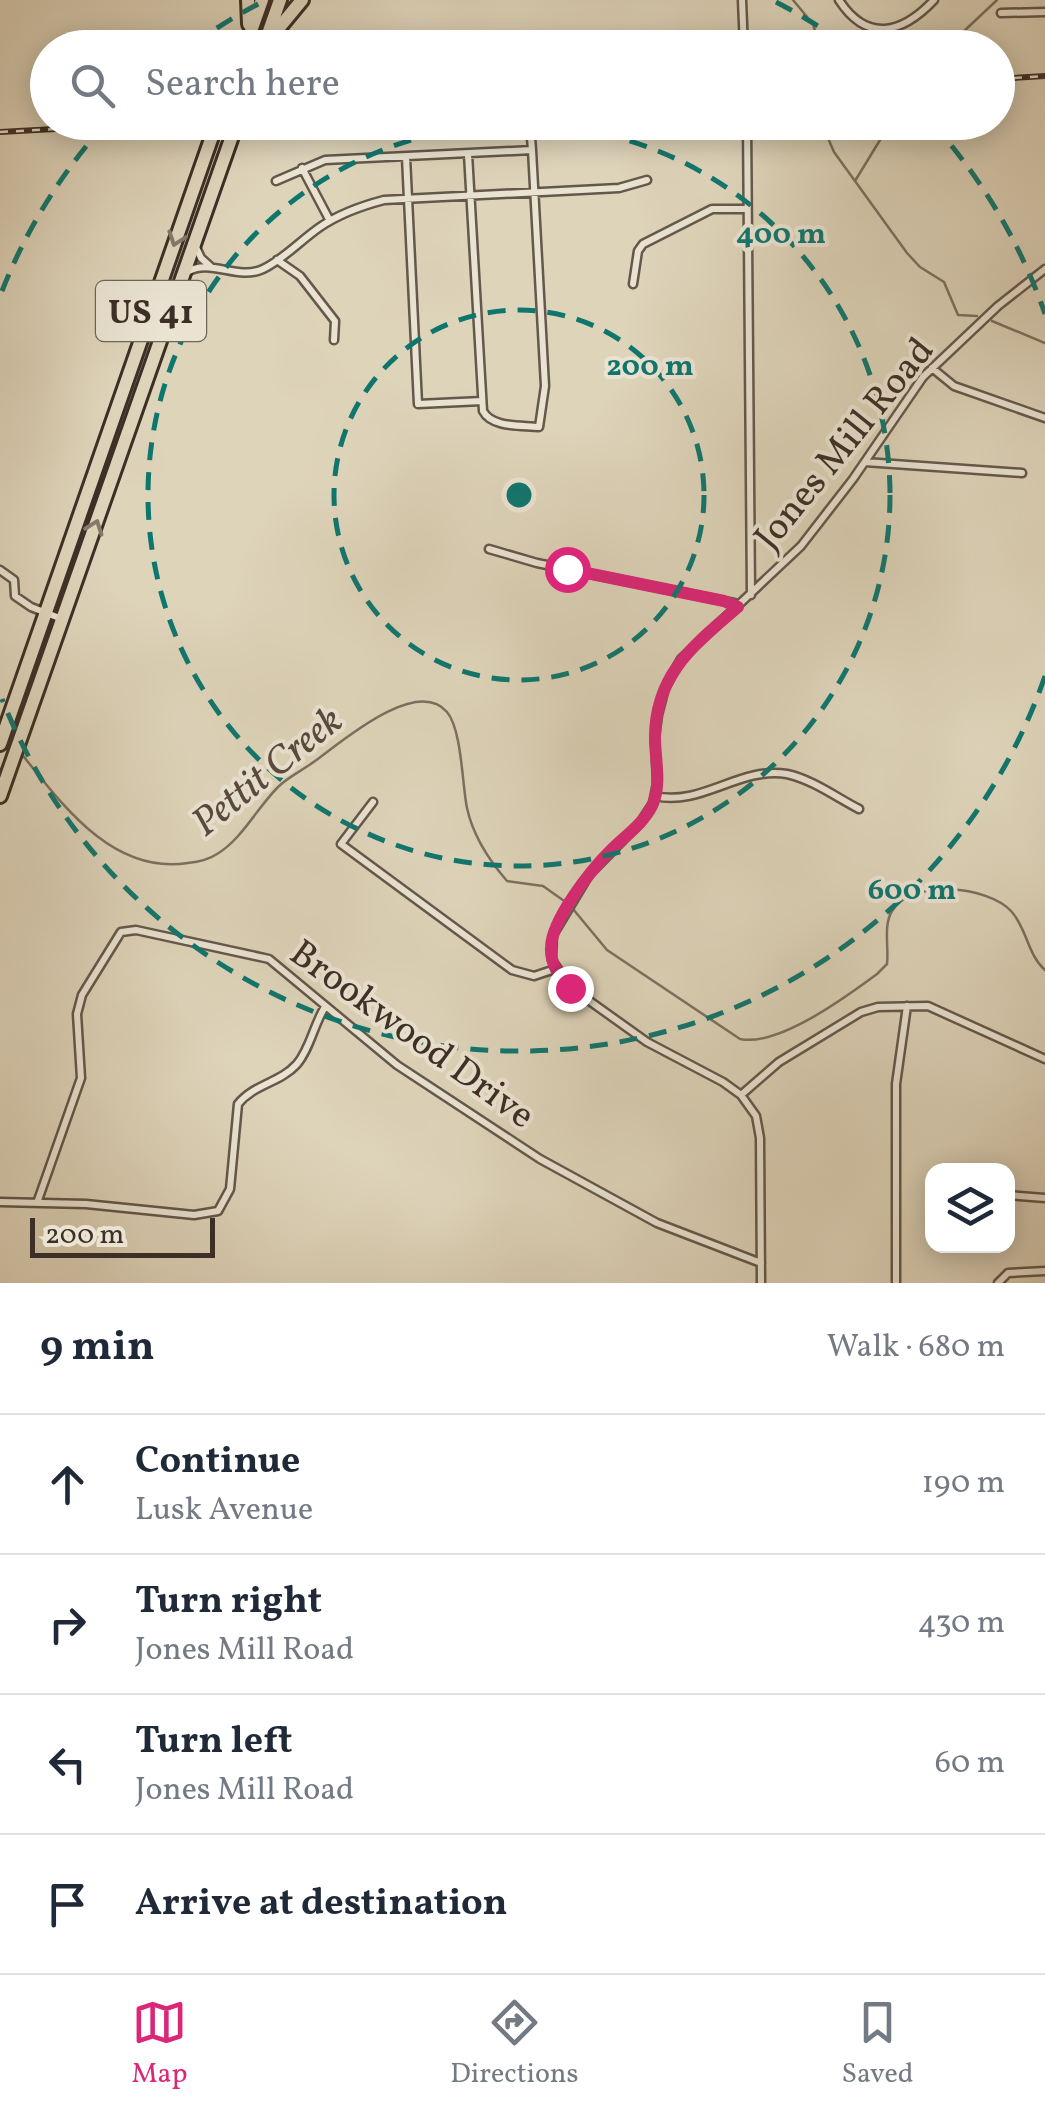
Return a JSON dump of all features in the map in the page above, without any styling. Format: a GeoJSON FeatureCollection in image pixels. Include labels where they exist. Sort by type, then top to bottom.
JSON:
{"type":"FeatureCollection","features":[{"type":"Feature","properties":{"kind":"highway"},"geometry":{"type":"LineString","coordinates":[[247,30],[248,0]]}},
{"type":"Feature","properties":{"kind":"highway"},"geometry":{"type":"LineString","coordinates":[[251,30],[262,0]]}},
{"type":"Feature","properties":{"kind":"highway"},"geometry":{"type":"LineString","coordinates":[[270,30],[280,0]]}},
{"type":"Feature","properties":{"kind":"highway"},"geometry":{"type":"LineString","coordinates":[[278,30],[302,0]]}},
{"type":"Feature","properties":{"kind":"highway","name":"US 41"},"geometry":{"type":"LineString","coordinates":[[0,744],[210,140]]}},
{"type":"Feature","properties":{"kind":"highway","name":"US 41"},"geometry":{"type":"LineString","coordinates":[[0,796],[231,140]]}},
{"type":"Feature","properties":{"kind":"street"},"geometry":{"type":"LineString","coordinates":[[742,0],[743,30]]}},
{"type":"Feature","properties":{"kind":"street"},"geometry":{"type":"LineString","coordinates":[[838,0],[863,25],[888,29],[912,21],[934,0]]}},
{"type":"Feature","properties":{"kind":"street"},"geometry":{"type":"LineString","coordinates":[[1000,13],[1045,12]]}},
{"type":"Feature","properties":{"kind":"street"},"geometry":{"type":"LineString","coordinates":[[468,154],[483,411],[490,420],[539,427],[545,386],[531,140]]}},
{"type":"Feature","properties":{"kind":"street"},"geometry":{"type":"LineString","coordinates":[[747,140],[751,595]]}},
{"type":"Feature","properties":{"kind":"street"},"geometry":{"type":"LineString","coordinates":[[276,181],[326,160],[532,150]]}},
{"type":"Feature","properties":{"kind":"street"},"geometry":{"type":"LineString","coordinates":[[406,157],[418,404],[482,401]]}},
{"type":"Feature","properties":{"kind":"street"},"geometry":{"type":"LineString","coordinates":[[302,168],[330,221]]}},
{"type":"Feature","properties":{"kind":"street"},"geometry":{"type":"LineString","coordinates":[[183,275],[198,267],[247,273],[262,270],[330,221],[358,207],[408,200],[620,188],[647,180]]}},
{"type":"Feature","properties":{"kind":"street"},"geometry":{"type":"LineString","coordinates":[[633,284],[636,259],[643,244],[712,209],[747,209]]}},
{"type":"Feature","properties":{"kind":"street"},"geometry":{"type":"LineString","coordinates":[[194,242],[198,255],[212,268]]}},
{"type":"Feature","properties":{"kind":"street"},"geometry":{"type":"LineString","coordinates":[[277,260],[300,276],[335,321],[334,340]]}},
{"type":"Feature","properties":{"kind":"street","name":"Jones Mill Road"},"geometry":{"type":"LineString","coordinates":[[656,796],[656,728],[665,688],[685,654],[810,536],[932,368],[998,306],[1045,269]]}},
{"type":"Feature","properties":{"kind":"street"},"geometry":{"type":"LineString","coordinates":[[932,368],[954,386],[1045,418]]}},
{"type":"Feature","properties":{"kind":"street"},"geometry":{"type":"LineString","coordinates":[[865,462],[1022,473]]}},
{"type":"Feature","properties":{"kind":"street"},"geometry":{"type":"LineString","coordinates":[[489,549],[738,607]]}},
{"type":"Feature","properties":{"kind":"street"},"geometry":{"type":"LineString","coordinates":[[0,570],[14,580],[15,596],[62,619]]}},
{"type":"Feature","properties":{"kind":"street"},"geometry":{"type":"LineString","coordinates":[[760,1283],[760,1133],[754,1112],[741,1095],[603,1014],[570,988],[555,969],[551,943],[595,867],[644,818],[656,796],[680,800],[754,774],[784,774],[858,809]]}},
{"type":"Feature","properties":{"kind":"street"},"geometry":{"type":"LineString","coordinates":[[373,802],[341,844],[512,970],[534,976],[555,969]]}},
{"type":"Feature","properties":{"kind":"street","name":"Brookwood Drive"},"geometry":{"type":"LineString","coordinates":[[37,1203],[80,1078],[77,1014],[82,994],[121,932],[136,930],[269,959],[395,1064],[540,1159],[657,1223],[761,1263]]}},
{"type":"Feature","properties":{"kind":"street"},"geometry":{"type":"LineString","coordinates":[[741,1095],[779,1062],[861,1012],[907,1006],[928,1006],[954,1015],[1045,1059]]}},
{"type":"Feature","properties":{"kind":"street"},"geometry":{"type":"LineString","coordinates":[[896,1283],[896,1084],[907,1006]]}},
{"type":"Feature","properties":{"kind":"street"},"geometry":{"type":"LineString","coordinates":[[0,1202],[86,1204],[194,1215],[218,1211],[230,1188],[238,1104],[246,1093],[300,1061],[325,1007]]}},
{"type":"Feature","properties":{"kind":"street"},"geometry":{"type":"LineString","coordinates":[[1015,1196],[1045,1198]]}},
{"type":"Feature","properties":{"kind":"street"},"geometry":{"type":"LineString","coordinates":[[998,1283],[1008,1273],[1045,1271]]}},
{"type":"Feature","properties":{"kind":"waterway"},"geometry":{"type":"LineString","coordinates":[[793,0],[815,30]]}},
{"type":"Feature","properties":{"kind":"waterway"},"geometry":{"type":"LineString","coordinates":[[965,30],[997,0]]}},
{"type":"Feature","properties":{"kind":"waterway"},"geometry":{"type":"LineString","coordinates":[[829,140],[907,253],[944,282],[958,315],[977,316]]}},
{"type":"Feature","properties":{"kind":"waterway"},"geometry":{"type":"LineString","coordinates":[[855,181],[880,140]]}},
{"type":"Feature","properties":{"kind":"waterway"},"geometry":{"type":"LineString","coordinates":[[992,321],[1045,343]]}},
{"type":"Feature","properties":{"kind":"waterway","name":"Pettit Creek"},"geometry":{"type":"LineString","coordinates":[[20,752],[72,813],[113,847],[161,864],[192,863],[226,848],[282,783],[360,728],[399,707],[434,703],[452,720],[470,818],[488,856],[507,881],[543,886],[567,903]]}},
{"type":"Feature","properties":{"kind":"waterway","name":"Pettit Creek"},"geometry":{"type":"LineString","coordinates":[[573,909],[607,950],[740,1039],[756,1039],[792,1028],[877,974],[887,964],[887,930],[892,911],[902,900],[932,890],[969,891],[1000,902],[1016,918],[1045,970]]}},
{"type":"Feature","properties":{"kind":"railway"},"geometry":{"type":"LineString","coordinates":[[1015,78],[1045,76]]}},
{"type":"Feature","properties":{"kind":"railway"},"geometry":{"type":"LineString","coordinates":[[0,132],[30,130]]}},
{"type":"Feature","properties":{"kind":"route"},"geometry":{"type":"LineString","coordinates":[[567,569],[734,603],[738,607],[696,643],[673,671],[656,724],[657,783],[653,803],[640,823],[595,867],[553,935],[552,960],[570,988]]}}]}
